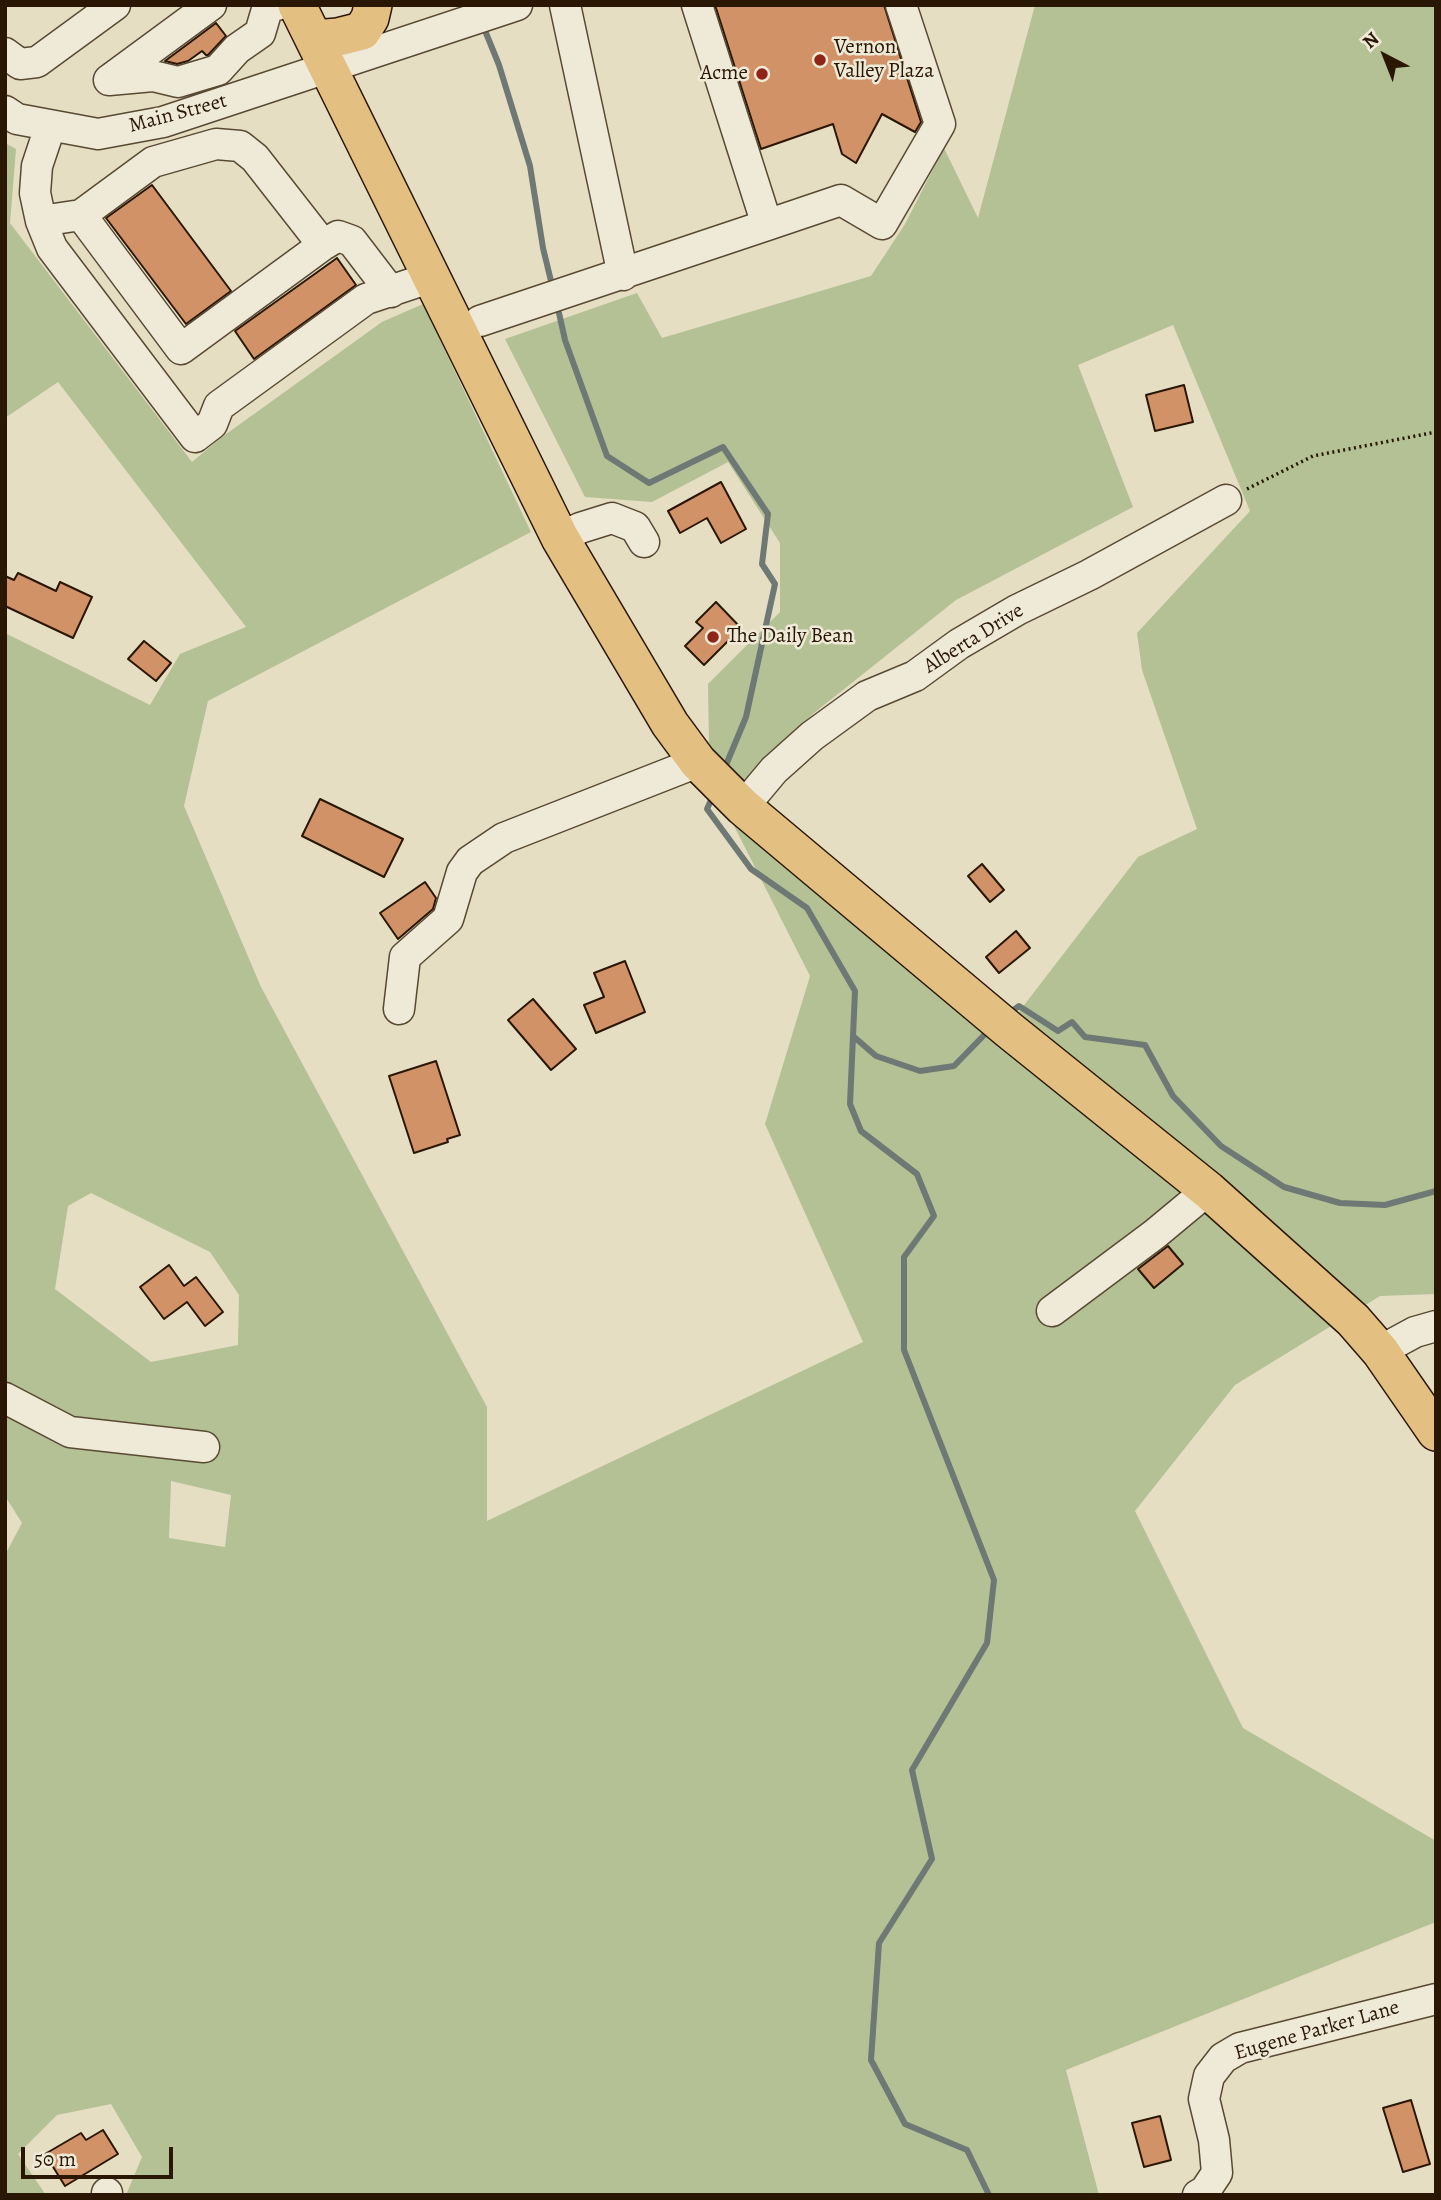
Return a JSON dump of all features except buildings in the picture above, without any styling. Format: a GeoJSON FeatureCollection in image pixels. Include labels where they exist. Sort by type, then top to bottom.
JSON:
{"type":"FeatureCollection","features":[{"type":"Feature","properties":{"kind":"main road"},"geometry":{"type":"LineString","coordinates":[[298,5],[331,42],[480,321],[570,533]]}},
{"type":"Feature","properties":{"kind":"main road"},"geometry":{"type":"LineString","coordinates":[[331,42],[362,31],[370,18],[373,5]]}},
{"type":"Feature","properties":{"kind":"main road"},"geometry":{"type":"LineString","coordinates":[[331,42],[432,277],[570,533],[641,675],[670,724],[698,762],[743,807],[999,1022],[1208,1190],[1353,1321],[1380,1351],[1436,1432]]}},
{"type":"Feature","properties":{"kind":"street"},"geometry":{"type":"LineString","coordinates":[[5,53],[20,64],[37,62],[115,5]]}},
{"type":"Feature","properties":{"kind":"street"},"geometry":{"type":"LineString","coordinates":[[211,5],[109,80],[153,76],[178,82],[218,70],[237,49],[260,33],[268,6],[277,5]]}},
{"type":"Feature","properties":{"kind":"street","name":"Main Street"},"geometry":{"type":"LineString","coordinates":[[5,111],[17,119],[97,134],[163,122],[331,42],[517,5]]}},
{"type":"Feature","properties":{"kind":"street"},"geometry":{"type":"LineString","coordinates":[[565,5],[624,275]]}},
{"type":"Feature","properties":{"kind":"street"},"geometry":{"type":"LineString","coordinates":[[697,5],[767,225]]}},
{"type":"Feature","properties":{"kind":"street"},"geometry":{"type":"LineString","coordinates":[[480,321],[624,275],[841,200],[882,224],[940,124],[901,5]]}},
{"type":"Feature","properties":{"kind":"street"},"geometry":{"type":"LineString","coordinates":[[50,127],[37,166],[35,193],[41,221],[52,248],[195,437],[212,424],[219,406],[366,299],[432,277]]}},
{"type":"Feature","properties":{"kind":"street"},"geometry":{"type":"LineString","coordinates":[[41,221],[81,215],[153,162],[216,144],[240,146],[255,158],[323,244]]}},
{"type":"Feature","properties":{"kind":"street"},"geometry":{"type":"LineString","coordinates":[[81,215],[181,349],[323,244],[338,236],[352,241],[391,292]]}},
{"type":"Feature","properties":{"kind":"street","name":"Alberta Drive"},"geometry":{"type":"LineString","coordinates":[[743,807],[774,770],[812,736],[867,696],[915,676],[959,645],[1017,610],[1226,500]]}},
{"type":"Feature","properties":{"kind":"street"},"geometry":{"type":"LineString","coordinates":[[570,533],[612,519],[635,527],[644,542]]}},
{"type":"Feature","properties":{"kind":"street"},"geometry":{"type":"LineString","coordinates":[[399,1009],[405,957],[448,919],[462,872],[470,861],[504,838],[698,762]]}},
{"type":"Feature","properties":{"kind":"street"},"geometry":{"type":"LineString","coordinates":[[1052,1311],[1155,1234],[1208,1190]]}},
{"type":"Feature","properties":{"kind":"street"},"geometry":{"type":"LineString","coordinates":[[1380,1351],[1415,1332],[1436,1326]]}},
{"type":"Feature","properties":{"kind":"street"},"geometry":{"type":"LineString","coordinates":[[5,1398],[71,1432],[204,1447]]}},
{"type":"Feature","properties":{"kind":"street","name":"Eugene Parker Lane"},"geometry":{"type":"LineString","coordinates":[[1198,2195],[1205,2191],[1217,2173],[1214,2140],[1204,2099],[1209,2076],[1223,2058],[1240,2048],[1436,1999]]}},
{"type":"Feature","properties":{"kind":"path"},"geometry":{"type":"LineString","coordinates":[[1226,500],[1313,456],[1436,432]]}},
{"type":"Feature","properties":{"kind":"green space"},"geometry":{"type":"Polygon","coordinates":[[[1035,5],[1436,5],[1436,1294],[1380,1296],[1235,1385],[1135,1511],[1243,1728],[1436,1841],[1436,1922],[1066,2070],[1099,2195],[126,2195],[142,2157],[111,2104],[57,2115],[18,2154],[46,2195],[5,2195],[5,1555],[22,1523],[5,1496],[5,633],[150,705],[180,654],[246,627],[58,382],[5,418],[5,143],[16,149],[10,223],[192,462],[222,437],[382,322],[423,304],[531,532],[208,701],[184,806],[261,987],[487,1407],[487,1521],[863,1342],[765,1124],[810,976],[728,814],[998,1039],[1138,857],[1197,829],[1142,670],[1137,633],[1250,511],[1173,325],[1078,365],[1133,507],[956,600],[814,713],[741,783],[709,745],[708,684],[780,612],[780,543],[728,462],[652,502],[585,497],[505,339],[637,293],[662,338],[871,276],[905,224],[944,148],[978,218],[1035,5]],[[91,1193],[68,1206],[55,1289],[151,1362],[238,1345],[239,1295],[210,1252],[91,1193]],[[171,1481],[169,1538],[225,1547],[231,1495],[171,1481]]]}},
{"type":"Feature","properties":{"kind":"waterway"},"geometry":{"type":"LineString","coordinates":[[486,33],[499,65],[530,166],[551,281]]}},
{"type":"Feature","properties":{"kind":"waterway"},"geometry":{"type":"LineString","coordinates":[[559,313],[565,340],[607,456],[649,483],[723,447],[768,514],[762,564],[775,584],[746,717],[726,765]]}},
{"type":"Feature","properties":{"kind":"waterway"},"geometry":{"type":"LineString","coordinates":[[711,800],[707,809],[751,869],[807,908],[855,991],[850,1104],[861,1131],[917,1174],[934,1216],[904,1257],[904,1350],[994,1580],[987,1643],[912,1770],[932,1859],[879,1943],[871,2060],[905,2124],[967,2150],[989,2195]]}},
{"type":"Feature","properties":{"kind":"waterway"},"geometry":{"type":"LineString","coordinates":[[1008,1014],[1019,1006],[1058,1031],[1072,1022],[1085,1037],[1145,1045],[1173,1096],[1221,1146],[1284,1187],[1340,1203],[1385,1205],[1436,1191]]}},
{"type":"Feature","properties":{"kind":"waterway"},"geometry":{"type":"LineString","coordinates":[[853,1036],[876,1056],[920,1071],[954,1066],[989,1030]]}},
{"type":"Feature","properties":{"kind":"place","name":"Vernon Valley Plaza"},"geometry":{"type":"Point","coordinates":[820,60]}},
{"type":"Feature","properties":{"kind":"place","name":"Acme"},"geometry":{"type":"Point","coordinates":[762,74]}},
{"type":"Feature","properties":{"kind":"place","name":"The Daily Bean"},"geometry":{"type":"Point","coordinates":[713,637]}}]}
